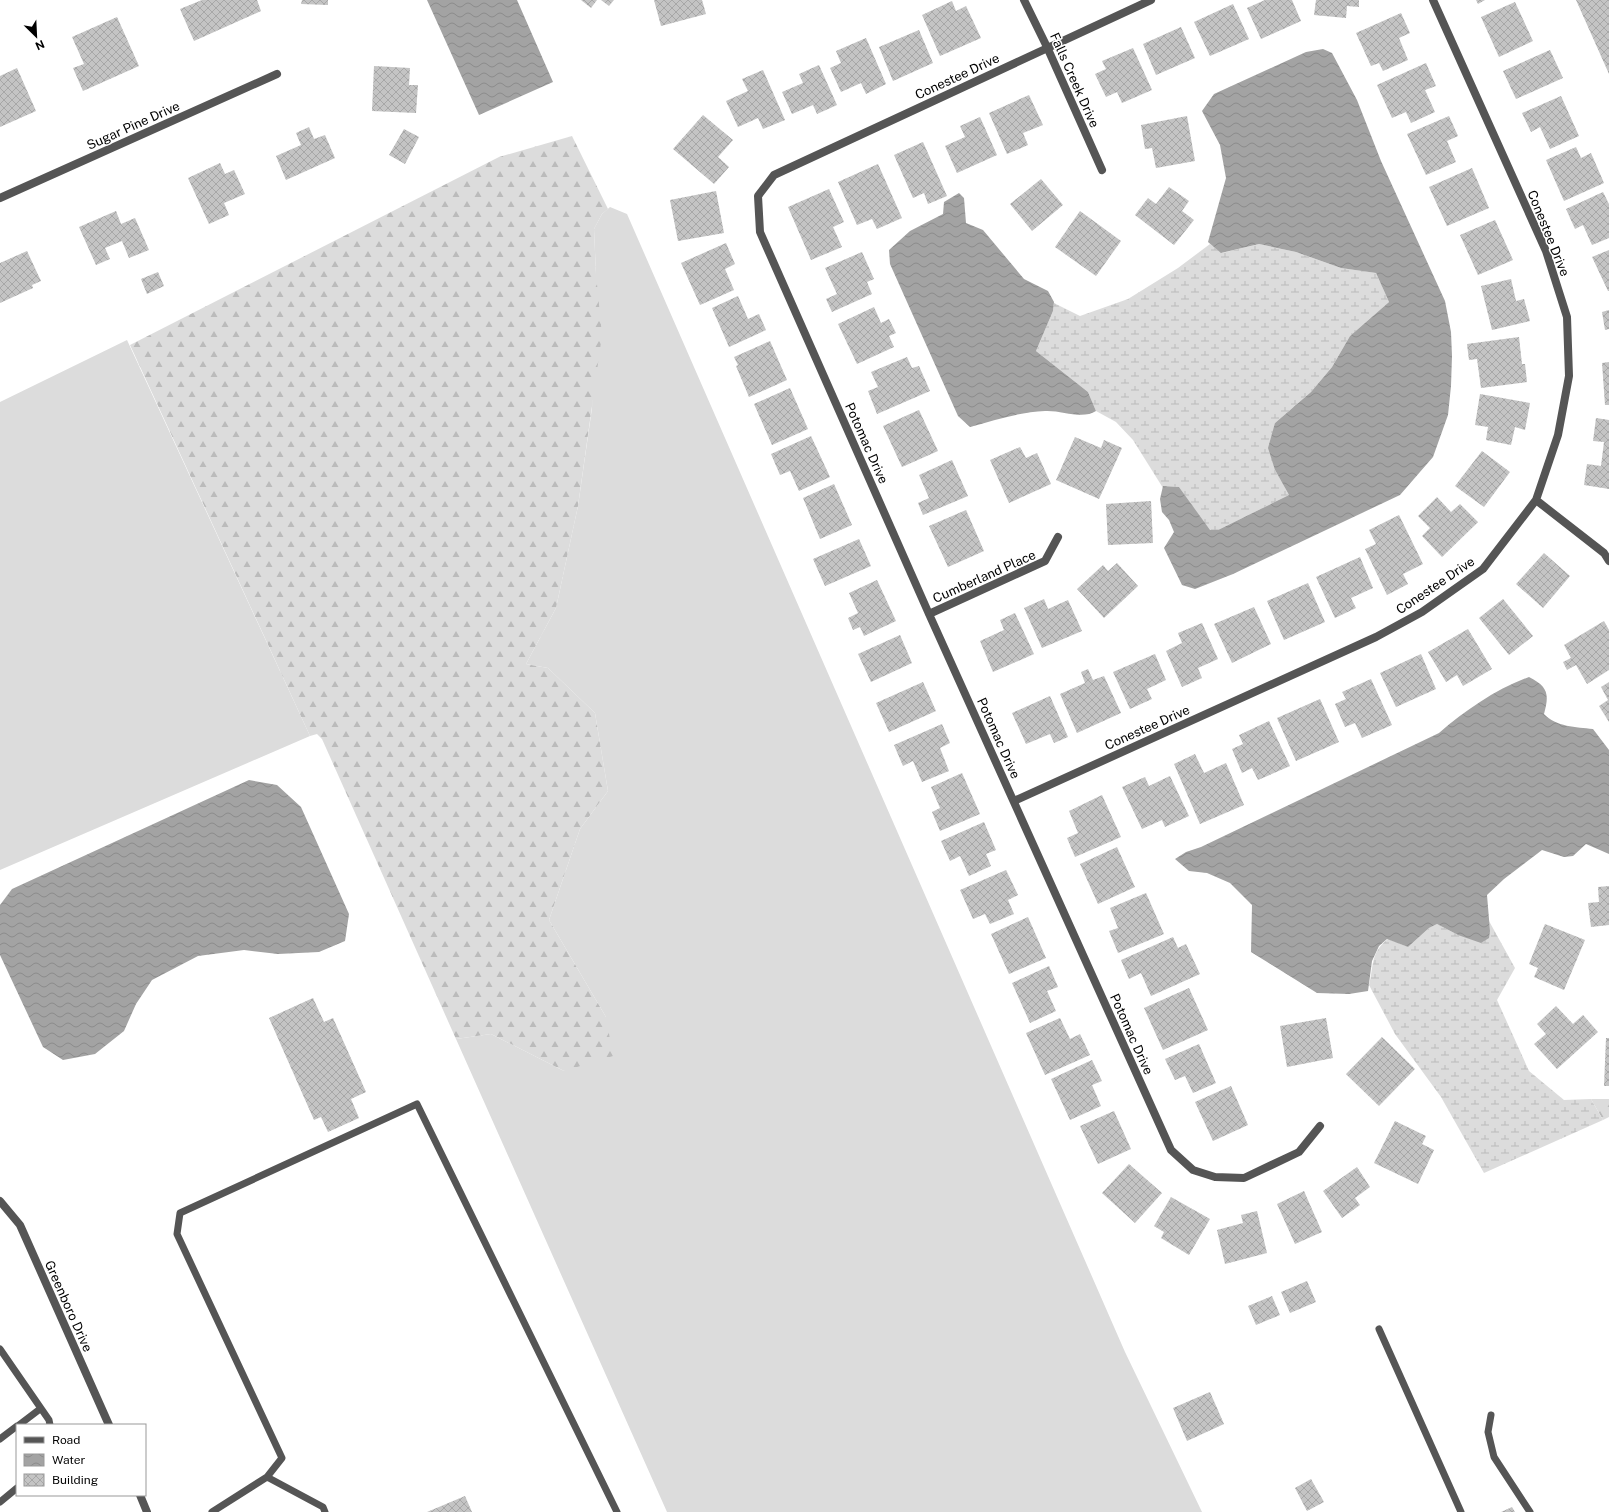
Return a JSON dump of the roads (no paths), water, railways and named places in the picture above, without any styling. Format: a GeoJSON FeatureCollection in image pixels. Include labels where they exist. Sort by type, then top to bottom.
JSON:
{"type":"FeatureCollection","features":[{"type":"Feature","properties":{"kind":"street","name":"Falls Creek Drive"},"geometry":{"type":"LineString","coordinates":[[1024,0],[1048,47],[1102,170]]}},
{"type":"Feature","properties":{"kind":"street","name":"Conestee Drive"},"geometry":{"type":"LineString","coordinates":[[774,175],[1151,0]]}},
{"type":"Feature","properties":{"kind":"street","name":"Conestee Drive"},"geometry":{"type":"LineString","coordinates":[[1014,800],[1376,637],[1422,612],[1483,569],[1536,500],[1558,435],[1569,376],[1567,317],[1546,251],[1433,0]]}},
{"type":"Feature","properties":{"kind":"street","name":"Sugar Pine Drive"},"geometry":{"type":"LineString","coordinates":[[0,198],[277,74]]}},
{"type":"Feature","properties":{"kind":"street","name":"Potomac Drive"},"geometry":{"type":"LineString","coordinates":[[774,175],[758,196],[760,232],[929,614],[1171,1150],[1192,1170],[1215,1177],[1244,1178],[1299,1152],[1320,1126]]}},
{"type":"Feature","properties":{"kind":"street"},"geometry":{"type":"LineString","coordinates":[[1536,500],[1604,553],[1609,561]]}},
{"type":"Feature","properties":{"kind":"street","name":"Cumberland Place"},"geometry":{"type":"LineString","coordinates":[[929,614],[1045,561],[1058,537]]}},
{"type":"Feature","properties":{"kind":"street","name":"Greenboro Drive"},"geometry":{"type":"LineString","coordinates":[[0,1202],[20,1225],[109,1424]]}},
{"type":"Feature","properties":{"kind":"street"},"geometry":{"type":"LineString","coordinates":[[140,1496],[147,1512]]}},
{"type":"Feature","properties":{"kind":"lane"},"geometry":{"type":"LineString","coordinates":[[212,1512],[267,1476],[282,1458],[177,1234],[180,1213],[417,1104],[617,1512]]}},
{"type":"Feature","properties":{"kind":"lane"},"geometry":{"type":"LineString","coordinates":[[1379,1329],[1461,1512]]}},
{"type":"Feature","properties":{"kind":"lane"},"geometry":{"type":"LineString","coordinates":[[0,1349],[50,1424]]}},
{"type":"Feature","properties":{"kind":"lane"},"geometry":{"type":"LineString","coordinates":[[21,1424],[40,1409]]}},
{"type":"Feature","properties":{"kind":"lane"},"geometry":{"type":"LineString","coordinates":[[1491,1415],[1488,1432],[1494,1457],[1530,1512]]}},
{"type":"Feature","properties":{"kind":"lane"},"geometry":{"type":"LineString","coordinates":[[0,1439],[16,1427]]}},
{"type":"Feature","properties":{"kind":"lane"},"geometry":{"type":"LineString","coordinates":[[267,1476],[323,1508],[325,1512]]}},
{"type":"Feature","properties":{"kind":"lane"},"geometry":{"type":"LineString","coordinates":[[0,1502],[16,1489]]}},
{"type":"Feature","properties":{"kind":"water"},"geometry":{"type":"Polygon","coordinates":[[[427,0],[517,0],[553,82],[479,115],[427,0]]]}},
{"type":"Feature","properties":{"kind":"water"},"geometry":{"type":"Polygon","coordinates":[[[1323,49],[1332,53],[1357,100],[1381,161],[1445,301],[1451,332],[1452,356],[1448,415],[1433,457],[1400,495],[1233,574],[1195,589],[1182,585],[1164,548],[1174,532],[1169,520],[1162,512],[1160,499],[1163,486],[1179,487],[1210,530],[1218,530],[1289,495],[1275,470],[1268,448],[1275,423],[1311,392],[1332,367],[1350,336],[1389,302],[1376,273],[1341,268],[1296,252],[1259,244],[1221,253],[1208,242],[1226,178],[1220,145],[1202,111],[1214,94],[1306,52],[1323,49]]]}},
{"type":"Feature","properties":{"kind":"water"},"geometry":{"type":"Polygon","coordinates":[[[959,193],[964,198],[966,223],[983,230],[1024,279],[1048,291],[1054,302],[1053,311],[1036,351],[1088,392],[1096,411],[1085,415],[1051,411],[1026,413],[970,427],[958,416],[890,264],[889,250],[910,231],[943,214],[944,202],[959,193]]]}},
{"type":"Feature","properties":{"kind":"water"},"geometry":{"type":"Polygon","coordinates":[[[1529,677],[1540,684],[1546,692],[1547,702],[1544,714],[1554,722],[1560,724],[1593,729],[1609,750],[1609,854],[1586,844],[1573,856],[1564,857],[1542,850],[1504,879],[1487,895],[1490,931],[1489,938],[1481,943],[1458,935],[1437,924],[1429,928],[1408,947],[1387,939],[1379,946],[1372,961],[1368,991],[1349,994],[1317,993],[1251,952],[1252,905],[1230,883],[1207,873],[1189,871],[1175,859],[1186,852],[1201,847],[1439,733],[1460,716],[1493,694],[1529,677]]]}},
{"type":"Feature","properties":{"kind":"water"},"geometry":{"type":"Polygon","coordinates":[[[249,780],[277,785],[301,807],[349,914],[345,941],[319,952],[278,954],[244,950],[198,956],[152,980],[136,1004],[124,1031],[95,1054],[63,1060],[43,1047],[0,955],[0,905],[12,889],[249,780]]]}}]}
